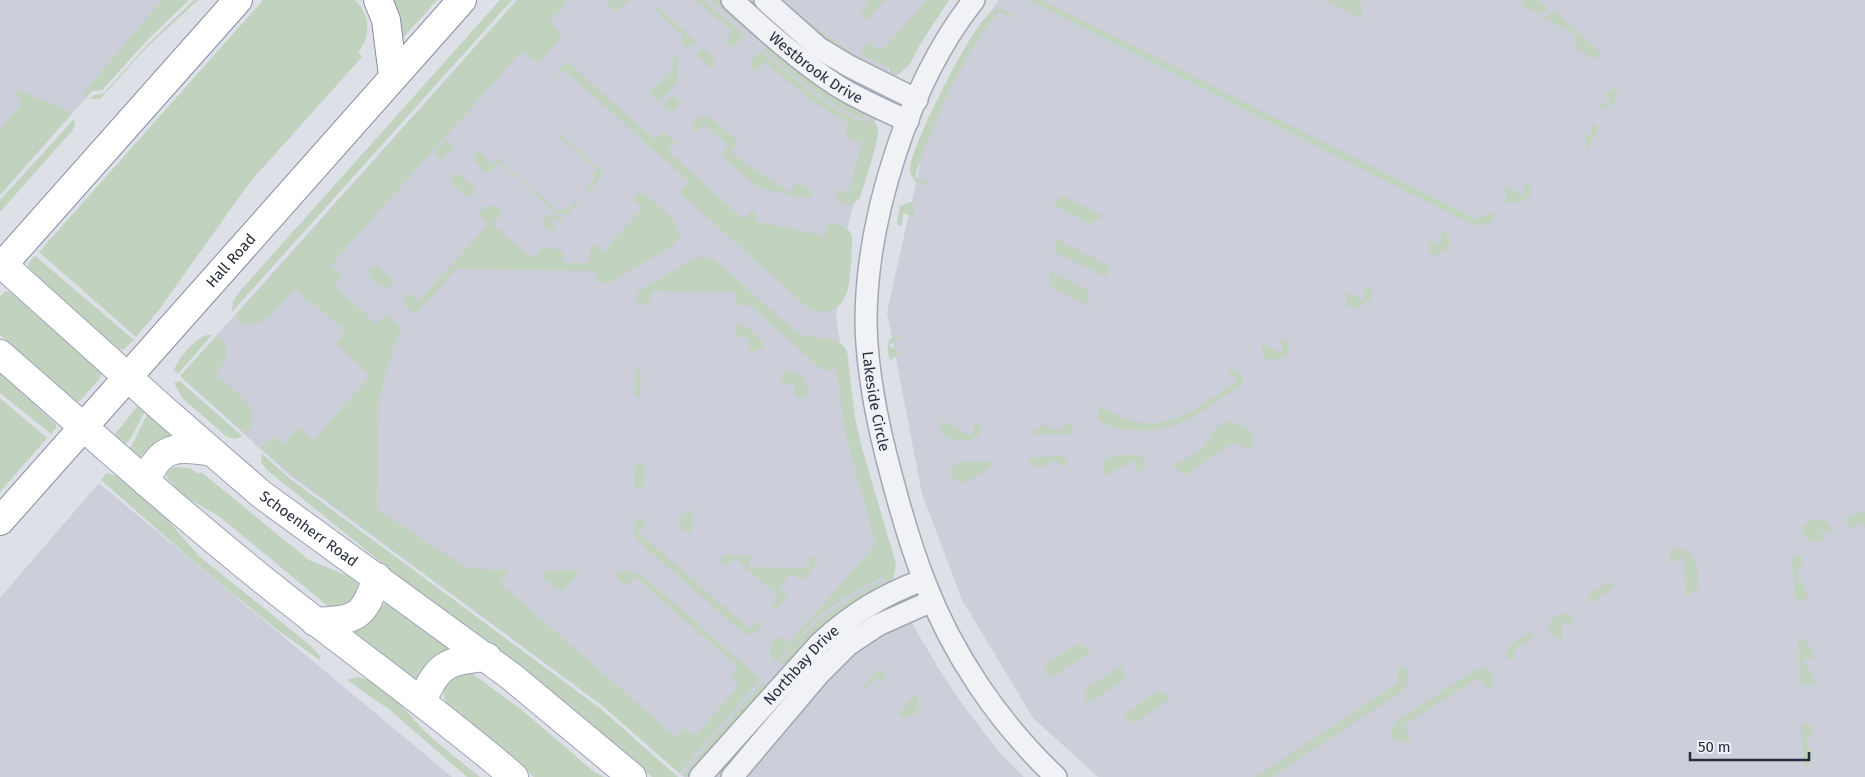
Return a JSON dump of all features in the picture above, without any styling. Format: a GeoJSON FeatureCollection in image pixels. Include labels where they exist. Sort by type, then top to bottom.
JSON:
{"type":"FeatureCollection","features":[{"type":"Feature","properties":{"kind":"main road"},"geometry":{"type":"LineString","coordinates":[[1,265],[238,0]]}},
{"type":"Feature","properties":{"kind":"main road"},"geometry":{"type":"LineString","coordinates":[[378,0],[386,20],[393,76]]}},
{"type":"Feature","properties":{"kind":"main road","name":"Hall Road"},"geometry":{"type":"LineString","coordinates":[[0,521],[82,426],[462,0]]}},
{"type":"Feature","properties":{"kind":"main road","name":"Schoenherr Road"},"geometry":{"type":"LineString","coordinates":[[1,265],[212,452],[280,508],[487,658],[548,705],[632,777]]}},
{"type":"Feature","properties":{"kind":"main road"},"geometry":{"type":"LineString","coordinates":[[0,354],[242,564],[315,622],[422,702],[514,777]]}},
{"type":"Feature","properties":{"kind":"main road"},"geometry":{"type":"LineString","coordinates":[[146,482],[155,460],[163,454],[189,448],[212,452]]}},
{"type":"Feature","properties":{"kind":"main road"},"geometry":{"type":"LineString","coordinates":[[315,622],[342,621],[358,613],[368,600],[377,577]]}},
{"type":"Feature","properties":{"kind":"main road"},"geometry":{"type":"LineString","coordinates":[[422,702],[427,688],[442,668],[452,662],[487,658]]}},
{"type":"Feature","properties":{"kind":"street","name":"Westbrook Drive"},"geometry":{"type":"LineString","coordinates":[[732,0],[807,65],[836,85],[872,105],[908,121]]}},
{"type":"Feature","properties":{"kind":"street","name":"Westbrook Drive"},"geometry":{"type":"LineString","coordinates":[[765,0],[819,48],[849,66],[917,100]]}},
{"type":"Feature","properties":{"kind":"street","name":"Lakeside Circle"},"geometry":{"type":"LineString","coordinates":[[974,0],[938,55],[908,121],[884,188],[876,221],[868,283],[866,324],[869,362],[876,417],[900,510],[923,580],[932,601],[975,681],[1012,731],[1056,777]]}},
{"type":"Feature","properties":{"kind":"street","name":"Northbay Drive"},"geometry":{"type":"LineString","coordinates":[[700,777],[820,643],[837,628],[877,600],[923,580]]}},
{"type":"Feature","properties":{"kind":"street","name":"Northbay Drive"},"geometry":{"type":"LineString","coordinates":[[732,777],[813,681],[848,645],[878,625],[932,601]]}},
{"type":"Feature","properties":{"kind":"shaded area"},"geometry":{"type":"Polygon","coordinates":[[[0,0],[189,0],[147,40],[102,90],[92,91],[0,195],[0,0]]]}},
{"type":"Feature","properties":{"kind":"shaded area"},"geometry":{"type":"Polygon","coordinates":[[[517,0],[947,0],[889,67],[847,230],[836,319],[883,575],[942,674],[963,705],[999,752],[1024,777],[684,777],[603,706],[289,475],[180,376],[517,0]]]}},
{"type":"Feature","properties":{"kind":"shaded area"},"geometry":{"type":"Polygon","coordinates":[[[998,0],[1865,0],[1865,777],[1098,777],[1033,718],[962,600],[922,494],[887,312],[932,111],[998,0]]]}},
{"type":"Feature","properties":{"kind":"shaded area"},"geometry":{"type":"Polygon","coordinates":[[[99,483],[452,777],[0,777],[0,598],[99,483]]]}},
{"type":"Feature","properties":{"kind":"green space"},"geometry":{"type":"Polygon","coordinates":[[[162,0],[189,0],[147,40],[102,90],[92,91],[86,98],[82,94],[162,0]]]}},
{"type":"Feature","properties":{"kind":"green space"},"geometry":{"type":"Polygon","coordinates":[[[194,0],[198,0],[147,47],[103,96],[99,99],[90,99],[94,95],[103,94],[148,44],[194,0]]]}},
{"type":"Feature","properties":{"kind":"green space"},"geometry":{"type":"Polygon","coordinates":[[[263,0],[355,0],[364,12],[367,26],[365,39],[358,53],[362,57],[250,182],[158,311],[136,337],[39,252],[263,0]]]}},
{"type":"Feature","properties":{"kind":"green space"},"geometry":{"type":"Polygon","coordinates":[[[392,0],[437,0],[401,40],[392,0]]]}},
{"type":"Feature","properties":{"kind":"green space"},"geometry":{"type":"Polygon","coordinates":[[[500,0],[512,0],[232,312],[233,301],[239,292],[500,0]]]}},
{"type":"Feature","properties":{"kind":"green space"},"geometry":{"type":"Polygon","coordinates":[[[517,0],[569,0],[550,22],[561,33],[561,37],[539,63],[522,51],[331,265],[340,274],[340,278],[334,285],[376,324],[387,315],[402,329],[393,347],[379,401],[377,507],[383,513],[465,567],[506,570],[508,573],[500,583],[676,737],[686,728],[695,736],[739,685],[731,676],[738,667],[635,577],[628,584],[624,584],[617,578],[618,571],[627,570],[641,574],[761,679],[679,773],[603,706],[292,475],[261,448],[273,436],[283,445],[299,427],[314,440],[370,376],[336,344],[345,333],[341,330],[342,328],[311,301],[309,303],[295,289],[276,310],[262,321],[246,324],[237,320],[237,314],[517,0]]]}},
{"type":"Feature","properties":{"kind":"green space"},"geometry":{"type":"Polygon","coordinates":[[[611,0],[630,0],[616,13],[607,4],[611,0]]]}},
{"type":"Feature","properties":{"kind":"green space"},"geometry":{"type":"Polygon","coordinates":[[[695,0],[704,0],[744,35],[736,45],[730,47],[725,42],[732,32],[695,0]]]}},
{"type":"Feature","properties":{"kind":"green space"},"geometry":{"type":"Polygon","coordinates":[[[711,0],[721,0],[733,10],[744,22],[746,31],[711,0]]]}},
{"type":"Feature","properties":{"kind":"green space"},"geometry":{"type":"Polygon","coordinates":[[[863,0],[886,0],[867,20],[861,16],[861,13],[869,5],[863,0]]]}},
{"type":"Feature","properties":{"kind":"green space"},"geometry":{"type":"Polygon","coordinates":[[[927,0],[949,0],[921,43],[910,64],[899,74],[889,77],[889,67],[867,58],[860,52],[868,42],[879,51],[884,48],[927,0]]]}},
{"type":"Feature","properties":{"kind":"green space"},"geometry":{"type":"Polygon","coordinates":[[[1028,0],[1042,0],[1478,220],[1490,211],[1494,214],[1493,219],[1491,222],[1482,225],[1469,223],[1028,0]]]}},
{"type":"Feature","properties":{"kind":"green space"},"geometry":{"type":"Polygon","coordinates":[[[1323,0],[1354,0],[1362,4],[1362,19],[1323,0]]]}},
{"type":"Feature","properties":{"kind":"green space"},"geometry":{"type":"Polygon","coordinates":[[[1522,0],[1537,0],[1549,7],[1540,15],[1522,6],[1522,0]]]}},
{"type":"Feature","properties":{"kind":"green space"},"geometry":{"type":"Polygon","coordinates":[[[658,7],[697,42],[688,48],[682,43],[682,34],[675,30],[656,11],[658,7]]]}},
{"type":"Feature","properties":{"kind":"green space"},"geometry":{"type":"Polygon","coordinates":[[[1002,9],[1010,12],[1011,19],[999,11],[961,70],[940,111],[915,177],[927,183],[919,184],[913,178],[910,169],[920,137],[931,113],[970,39],[991,12],[1002,9]]]}},
{"type":"Feature","properties":{"kind":"green space"},"geometry":{"type":"Polygon","coordinates":[[[1553,10],[1599,51],[1600,55],[1594,59],[1576,49],[1576,34],[1544,18],[1553,10]]]}},
{"type":"Feature","properties":{"kind":"green space"},"geometry":{"type":"Polygon","coordinates":[[[797,14],[856,56],[884,70],[882,76],[851,60],[797,18],[797,14]]]}},
{"type":"Feature","properties":{"kind":"green space"},"geometry":{"type":"Polygon","coordinates":[[[768,47],[773,48],[866,112],[864,119],[850,113],[811,89],[764,49],[768,47]]]}},
{"type":"Feature","properties":{"kind":"green space"},"geometry":{"type":"Polygon","coordinates":[[[703,48],[715,59],[715,64],[711,69],[696,55],[703,48]]]}},
{"type":"Feature","properties":{"kind":"green space"},"geometry":{"type":"Polygon","coordinates":[[[759,51],[823,101],[851,117],[866,123],[871,117],[876,123],[878,131],[871,165],[860,198],[856,202],[845,205],[839,201],[835,192],[837,190],[848,193],[862,143],[847,138],[848,123],[815,103],[765,62],[754,71],[750,63],[759,51]]]}},
{"type":"Feature","properties":{"kind":"green space"},"geometry":{"type":"Polygon","coordinates":[[[574,52],[567,61],[655,140],[663,133],[666,133],[675,142],[668,151],[743,219],[754,210],[756,212],[755,221],[825,236],[829,223],[841,225],[847,229],[852,238],[851,260],[849,285],[842,302],[834,309],[824,312],[808,308],[681,194],[681,191],[689,182],[677,171],[563,69],[555,78],[553,77],[574,52]]]}},
{"type":"Feature","properties":{"kind":"green space"},"geometry":{"type":"Polygon","coordinates":[[[678,57],[678,81],[659,103],[649,94],[673,68],[672,60],[678,57]]]}},
{"type":"Feature","properties":{"kind":"green space"},"geometry":{"type":"Polygon","coordinates":[[[1617,87],[1617,94],[1611,105],[1600,109],[1600,106],[1611,99],[1603,95],[1617,87]]]}},
{"type":"Feature","properties":{"kind":"green space"},"geometry":{"type":"Polygon","coordinates":[[[18,90],[66,110],[70,115],[0,195],[0,129],[22,104],[16,95],[18,90]]]}},
{"type":"Feature","properties":{"kind":"green space"},"geometry":{"type":"Polygon","coordinates":[[[673,95],[681,103],[673,111],[668,111],[663,106],[673,95]]]}},
{"type":"Feature","properties":{"kind":"green space"},"geometry":{"type":"Polygon","coordinates":[[[703,115],[710,117],[738,142],[731,152],[756,171],[790,192],[795,184],[798,183],[812,192],[812,197],[804,198],[760,188],[750,181],[721,155],[728,145],[704,124],[697,131],[693,130],[695,121],[703,115]]]}},
{"type":"Feature","properties":{"kind":"green space"},"geometry":{"type":"Polygon","coordinates":[[[74,119],[75,125],[72,131],[0,212],[0,200],[74,119]]]}},
{"type":"Feature","properties":{"kind":"green space"},"geometry":{"type":"Polygon","coordinates":[[[1592,122],[1597,125],[1598,131],[1588,148],[1586,148],[1585,133],[1592,136],[1592,122]]]}},
{"type":"Feature","properties":{"kind":"green space"},"geometry":{"type":"Polygon","coordinates":[[[559,133],[601,170],[601,178],[588,192],[585,189],[595,179],[592,175],[597,170],[557,135],[559,133]]]}},
{"type":"Feature","properties":{"kind":"green space"},"geometry":{"type":"Polygon","coordinates":[[[446,140],[454,148],[441,160],[434,153],[446,140]]]}},
{"type":"Feature","properties":{"kind":"green space"},"geometry":{"type":"Polygon","coordinates":[[[478,150],[492,164],[498,158],[517,175],[515,177],[499,162],[488,173],[484,172],[473,159],[478,150]]]}},
{"type":"Feature","properties":{"kind":"green space"},"geometry":{"type":"Polygon","coordinates":[[[460,174],[474,187],[474,193],[470,197],[467,197],[450,182],[451,176],[460,174]]]}},
{"type":"Feature","properties":{"kind":"green space"},"geometry":{"type":"Polygon","coordinates":[[[519,177],[559,212],[564,207],[567,210],[576,200],[579,202],[567,216],[555,213],[518,179],[519,177]]]}},
{"type":"Feature","properties":{"kind":"green space"},"geometry":{"type":"Polygon","coordinates":[[[1525,182],[1529,183],[1531,189],[1529,197],[1521,202],[1506,202],[1505,186],[1524,196],[1525,182]]]}},
{"type":"Feature","properties":{"kind":"green space"},"geometry":{"type":"Polygon","coordinates":[[[639,193],[645,195],[668,213],[679,231],[679,238],[671,247],[608,283],[597,283],[596,271],[457,269],[418,312],[413,313],[404,304],[404,297],[410,293],[419,301],[488,224],[480,216],[480,212],[486,206],[494,206],[498,209],[501,215],[493,224],[532,259],[543,247],[561,250],[563,252],[563,263],[588,263],[591,245],[595,245],[603,252],[642,208],[634,200],[639,193]]]}},
{"type":"Feature","properties":{"kind":"green space"},"geometry":{"type":"Polygon","coordinates":[[[1063,196],[1104,216],[1089,224],[1052,204],[1063,196]]]}},
{"type":"Feature","properties":{"kind":"green space"},"geometry":{"type":"Polygon","coordinates":[[[913,202],[915,218],[903,213],[902,225],[899,226],[897,222],[900,206],[913,202]]]}},
{"type":"Feature","properties":{"kind":"green space"},"geometry":{"type":"Polygon","coordinates":[[[549,215],[564,218],[561,222],[556,218],[551,223],[556,228],[554,231],[542,225],[543,220],[549,215]]]}},
{"type":"Feature","properties":{"kind":"green space"},"geometry":{"type":"Polygon","coordinates":[[[1443,231],[1451,241],[1447,249],[1438,255],[1429,254],[1429,240],[1441,245],[1441,232],[1443,231]]]}},
{"type":"Feature","properties":{"kind":"green space"},"geometry":{"type":"Polygon","coordinates":[[[1054,238],[1107,265],[1108,278],[1056,253],[1054,238]]]}},
{"type":"Feature","properties":{"kind":"green space"},"geometry":{"type":"Polygon","coordinates":[[[35,256],[134,340],[123,350],[119,349],[29,270],[28,264],[35,256]]]}},
{"type":"Feature","properties":{"kind":"green space"},"geometry":{"type":"Polygon","coordinates":[[[698,257],[712,258],[798,333],[838,342],[847,351],[855,418],[896,564],[894,577],[888,585],[883,576],[845,597],[816,619],[776,662],[769,652],[772,642],[779,637],[788,644],[876,544],[846,436],[836,369],[823,371],[751,306],[737,305],[736,292],[652,291],[650,305],[636,304],[637,292],[698,257]]]}},
{"type":"Feature","properties":{"kind":"green space"},"geometry":{"type":"Polygon","coordinates":[[[372,265],[377,266],[394,282],[385,287],[375,282],[369,276],[369,270],[372,265]]]}},
{"type":"Feature","properties":{"kind":"green space"},"geometry":{"type":"Polygon","coordinates":[[[1052,272],[1088,291],[1089,306],[1049,286],[1049,273],[1052,272]]]}},
{"type":"Feature","properties":{"kind":"green space"},"geometry":{"type":"Polygon","coordinates":[[[1365,287],[1368,287],[1372,292],[1371,300],[1357,308],[1347,306],[1346,291],[1365,301],[1365,287]]]}},
{"type":"Feature","properties":{"kind":"green space"},"geometry":{"type":"Polygon","coordinates":[[[6,291],[10,292],[101,371],[101,377],[80,401],[75,401],[0,335],[0,296],[6,291]]]}},
{"type":"Feature","properties":{"kind":"green space"},"geometry":{"type":"Polygon","coordinates":[[[739,324],[745,326],[763,342],[763,348],[755,351],[749,350],[748,337],[735,337],[735,327],[739,324]]]}},
{"type":"Feature","properties":{"kind":"green space"},"geometry":{"type":"Polygon","coordinates":[[[207,335],[212,335],[178,374],[174,370],[183,354],[197,340],[207,335]]]}},
{"type":"Feature","properties":{"kind":"green space"},"geometry":{"type":"Polygon","coordinates":[[[897,335],[900,338],[889,345],[901,353],[890,360],[888,349],[889,342],[890,339],[897,335]]]}},
{"type":"Feature","properties":{"kind":"green space"},"geometry":{"type":"Polygon","coordinates":[[[217,336],[225,343],[227,357],[216,374],[238,393],[250,408],[252,416],[251,425],[246,434],[180,376],[217,336]]]}},
{"type":"Feature","properties":{"kind":"green space"},"geometry":{"type":"Polygon","coordinates":[[[1284,338],[1288,341],[1290,347],[1287,355],[1276,360],[1263,358],[1262,343],[1282,353],[1281,340],[1284,338]]]}},
{"type":"Feature","properties":{"kind":"green space"},"geometry":{"type":"Polygon","coordinates":[[[636,369],[639,369],[641,373],[640,396],[638,398],[635,396],[636,369]]]}},
{"type":"Feature","properties":{"kind":"green space"},"geometry":{"type":"Polygon","coordinates":[[[791,370],[798,374],[806,383],[808,395],[806,398],[795,397],[794,384],[781,384],[782,372],[791,370]]]}},
{"type":"Feature","properties":{"kind":"green space"},"geometry":{"type":"Polygon","coordinates":[[[1230,370],[1242,375],[1242,384],[1205,410],[1180,423],[1160,429],[1127,430],[1107,425],[1098,420],[1097,405],[1133,421],[1148,423],[1176,418],[1202,405],[1239,380],[1226,373],[1230,370]]]}},
{"type":"Feature","properties":{"kind":"green space"},"geometry":{"type":"Polygon","coordinates":[[[0,374],[56,424],[56,428],[51,434],[0,393],[0,374]]]}},
{"type":"Feature","properties":{"kind":"green space"},"geometry":{"type":"Polygon","coordinates":[[[180,381],[242,437],[234,439],[226,436],[182,398],[174,383],[180,381]]]}},
{"type":"Feature","properties":{"kind":"green space"},"geometry":{"type":"Polygon","coordinates":[[[0,398],[47,438],[0,492],[0,398]]]}},
{"type":"Feature","properties":{"kind":"green space"},"geometry":{"type":"Polygon","coordinates":[[[137,407],[145,411],[131,438],[125,445],[115,434],[137,407]]]}},
{"type":"Feature","properties":{"kind":"green space"},"geometry":{"type":"Polygon","coordinates":[[[148,414],[171,435],[149,448],[140,458],[129,449],[148,414]]]}},
{"type":"Feature","properties":{"kind":"green space"},"geometry":{"type":"Polygon","coordinates":[[[940,420],[973,436],[974,421],[981,427],[980,433],[971,440],[952,439],[941,433],[940,420]]]}},
{"type":"Feature","properties":{"kind":"green space"},"geometry":{"type":"Polygon","coordinates":[[[1070,422],[1073,429],[1070,434],[1037,435],[1032,433],[1043,424],[1057,431],[1070,422]]]}},
{"type":"Feature","properties":{"kind":"green space"},"geometry":{"type":"Polygon","coordinates":[[[1232,422],[1241,424],[1252,433],[1253,444],[1248,450],[1235,442],[1185,475],[1172,466],[1200,450],[1220,425],[1232,422]]]}},
{"type":"Feature","properties":{"kind":"green space"},"geometry":{"type":"Polygon","coordinates":[[[261,453],[288,477],[601,709],[678,777],[652,777],[544,685],[500,650],[403,580],[267,470],[261,462],[261,453]]]}},
{"type":"Feature","properties":{"kind":"green space"},"geometry":{"type":"Polygon","coordinates":[[[1114,455],[1139,455],[1143,458],[1144,468],[1138,472],[1136,471],[1136,463],[1133,461],[1104,477],[1103,467],[1105,461],[1114,455]]]}},
{"type":"Feature","properties":{"kind":"green space"},"geometry":{"type":"Polygon","coordinates":[[[1064,456],[1068,463],[1065,467],[1053,460],[1040,469],[1027,462],[1029,458],[1064,456]]]}},
{"type":"Feature","properties":{"kind":"green space"},"geometry":{"type":"Polygon","coordinates":[[[988,461],[991,463],[990,467],[970,480],[960,482],[951,476],[952,468],[957,462],[988,461]]]}},
{"type":"Feature","properties":{"kind":"green space"},"geometry":{"type":"Polygon","coordinates":[[[637,464],[641,464],[644,467],[643,487],[640,489],[635,488],[634,485],[634,468],[637,464]]]}},
{"type":"Feature","properties":{"kind":"green space"},"geometry":{"type":"Polygon","coordinates":[[[171,468],[190,468],[199,474],[201,472],[309,560],[353,578],[359,587],[354,603],[337,609],[329,607],[220,517],[172,488],[174,485],[168,480],[166,474],[171,468]]]}},
{"type":"Feature","properties":{"kind":"green space"},"geometry":{"type":"Polygon","coordinates":[[[107,473],[123,480],[165,517],[199,556],[310,645],[319,655],[321,661],[275,628],[193,561],[101,480],[107,473]]]}},
{"type":"Feature","properties":{"kind":"green space"},"geometry":{"type":"Polygon","coordinates":[[[688,509],[691,512],[692,532],[690,534],[682,529],[678,520],[688,509]]]}},
{"type":"Feature","properties":{"kind":"green space"},"geometry":{"type":"Polygon","coordinates":[[[1865,512],[1865,527],[1860,522],[1851,530],[1845,517],[1865,512]]]}},
{"type":"Feature","properties":{"kind":"green space"},"geometry":{"type":"Polygon","coordinates":[[[638,517],[645,522],[638,532],[750,629],[758,622],[762,623],[760,629],[752,634],[742,632],[637,540],[634,535],[633,523],[638,517]]]}},
{"type":"Feature","properties":{"kind":"green space"},"geometry":{"type":"Polygon","coordinates":[[[1822,519],[1827,522],[1834,532],[1820,532],[1824,541],[1808,541],[1801,531],[1803,525],[1822,519]]]}},
{"type":"Feature","properties":{"kind":"green space"},"geometry":{"type":"Polygon","coordinates":[[[1680,547],[1694,559],[1697,570],[1699,589],[1686,596],[1684,556],[1672,564],[1670,559],[1674,548],[1680,547]]]}},
{"type":"Feature","properties":{"kind":"green space"},"geometry":{"type":"Polygon","coordinates":[[[723,555],[748,555],[750,557],[749,567],[808,568],[811,556],[815,556],[818,561],[804,580],[800,580],[792,573],[779,588],[787,598],[775,610],[772,606],[779,597],[735,558],[727,566],[724,565],[720,561],[723,555]]]}},
{"type":"Feature","properties":{"kind":"green space"},"geometry":{"type":"Polygon","coordinates":[[[1796,555],[1800,555],[1804,561],[1797,576],[1809,595],[1801,602],[1795,599],[1792,560],[1796,555]]]}},
{"type":"Feature","properties":{"kind":"green space"},"geometry":{"type":"Polygon","coordinates":[[[548,570],[576,570],[579,573],[562,592],[543,578],[543,573],[548,570]]]}},
{"type":"Feature","properties":{"kind":"green space"},"geometry":{"type":"Polygon","coordinates":[[[881,581],[883,589],[791,661],[779,664],[789,650],[826,616],[853,597],[881,581]]]}},
{"type":"Feature","properties":{"kind":"green space"},"geometry":{"type":"Polygon","coordinates":[[[1609,582],[1615,586],[1590,603],[1588,598],[1591,593],[1609,582]]]}},
{"type":"Feature","properties":{"kind":"green space"},"geometry":{"type":"Polygon","coordinates":[[[387,601],[450,648],[438,655],[416,680],[354,635],[353,632],[369,620],[387,601]]]}},
{"type":"Feature","properties":{"kind":"green space"},"geometry":{"type":"Polygon","coordinates":[[[1561,613],[1570,615],[1575,623],[1572,626],[1562,622],[1562,640],[1547,632],[1551,620],[1561,613]]]}},
{"type":"Feature","properties":{"kind":"green space"},"geometry":{"type":"Polygon","coordinates":[[[1532,633],[1534,634],[1532,638],[1515,649],[1514,658],[1510,661],[1505,656],[1509,648],[1519,639],[1532,633]]]}},
{"type":"Feature","properties":{"kind":"green space"},"geometry":{"type":"Polygon","coordinates":[[[1800,638],[1806,641],[1816,656],[1802,660],[1817,683],[1816,685],[1801,685],[1798,643],[1800,638]]]}},
{"type":"Feature","properties":{"kind":"green space"},"geometry":{"type":"Polygon","coordinates":[[[1078,644],[1091,650],[1090,652],[1053,677],[1046,673],[1045,665],[1078,644]]]}},
{"type":"Feature","properties":{"kind":"green space"},"geometry":{"type":"Polygon","coordinates":[[[1123,664],[1124,680],[1088,703],[1085,703],[1085,689],[1123,664]]]}},
{"type":"Feature","properties":{"kind":"green space"},"geometry":{"type":"Polygon","coordinates":[[[1401,666],[1405,666],[1408,676],[1408,682],[1402,691],[1272,777],[1256,777],[1398,683],[1397,670],[1401,666]]]}},
{"type":"Feature","properties":{"kind":"green space"},"geometry":{"type":"Polygon","coordinates":[[[1484,667],[1492,673],[1494,683],[1488,690],[1479,677],[1403,726],[1410,737],[1410,741],[1401,742],[1393,737],[1391,728],[1398,720],[1475,670],[1484,667]]]}},
{"type":"Feature","properties":{"kind":"green space"},"geometry":{"type":"Polygon","coordinates":[[[879,669],[885,672],[885,678],[881,682],[875,678],[864,688],[864,685],[879,669]]]}},
{"type":"Feature","properties":{"kind":"green space"},"geometry":{"type":"Polygon","coordinates":[[[470,672],[522,710],[593,771],[604,777],[534,777],[446,703],[444,688],[452,674],[470,672]]]}},
{"type":"Feature","properties":{"kind":"green space"},"geometry":{"type":"Polygon","coordinates":[[[358,677],[378,685],[387,692],[429,735],[480,777],[467,777],[390,710],[347,680],[358,677]]]}},
{"type":"Feature","properties":{"kind":"green space"},"geometry":{"type":"Polygon","coordinates":[[[763,682],[764,691],[688,777],[682,775],[763,682]]]}},
{"type":"Feature","properties":{"kind":"green space"},"geometry":{"type":"Polygon","coordinates":[[[1158,691],[1171,698],[1135,723],[1122,716],[1158,691]]]}},
{"type":"Feature","properties":{"kind":"green space"},"geometry":{"type":"Polygon","coordinates":[[[915,694],[918,697],[919,709],[915,714],[901,717],[898,714],[915,694]]]}},
{"type":"Feature","properties":{"kind":"green space"},"geometry":{"type":"Polygon","coordinates":[[[1807,722],[1814,729],[1806,743],[1814,755],[1807,768],[1804,763],[1801,728],[1807,722]]]}}]}
